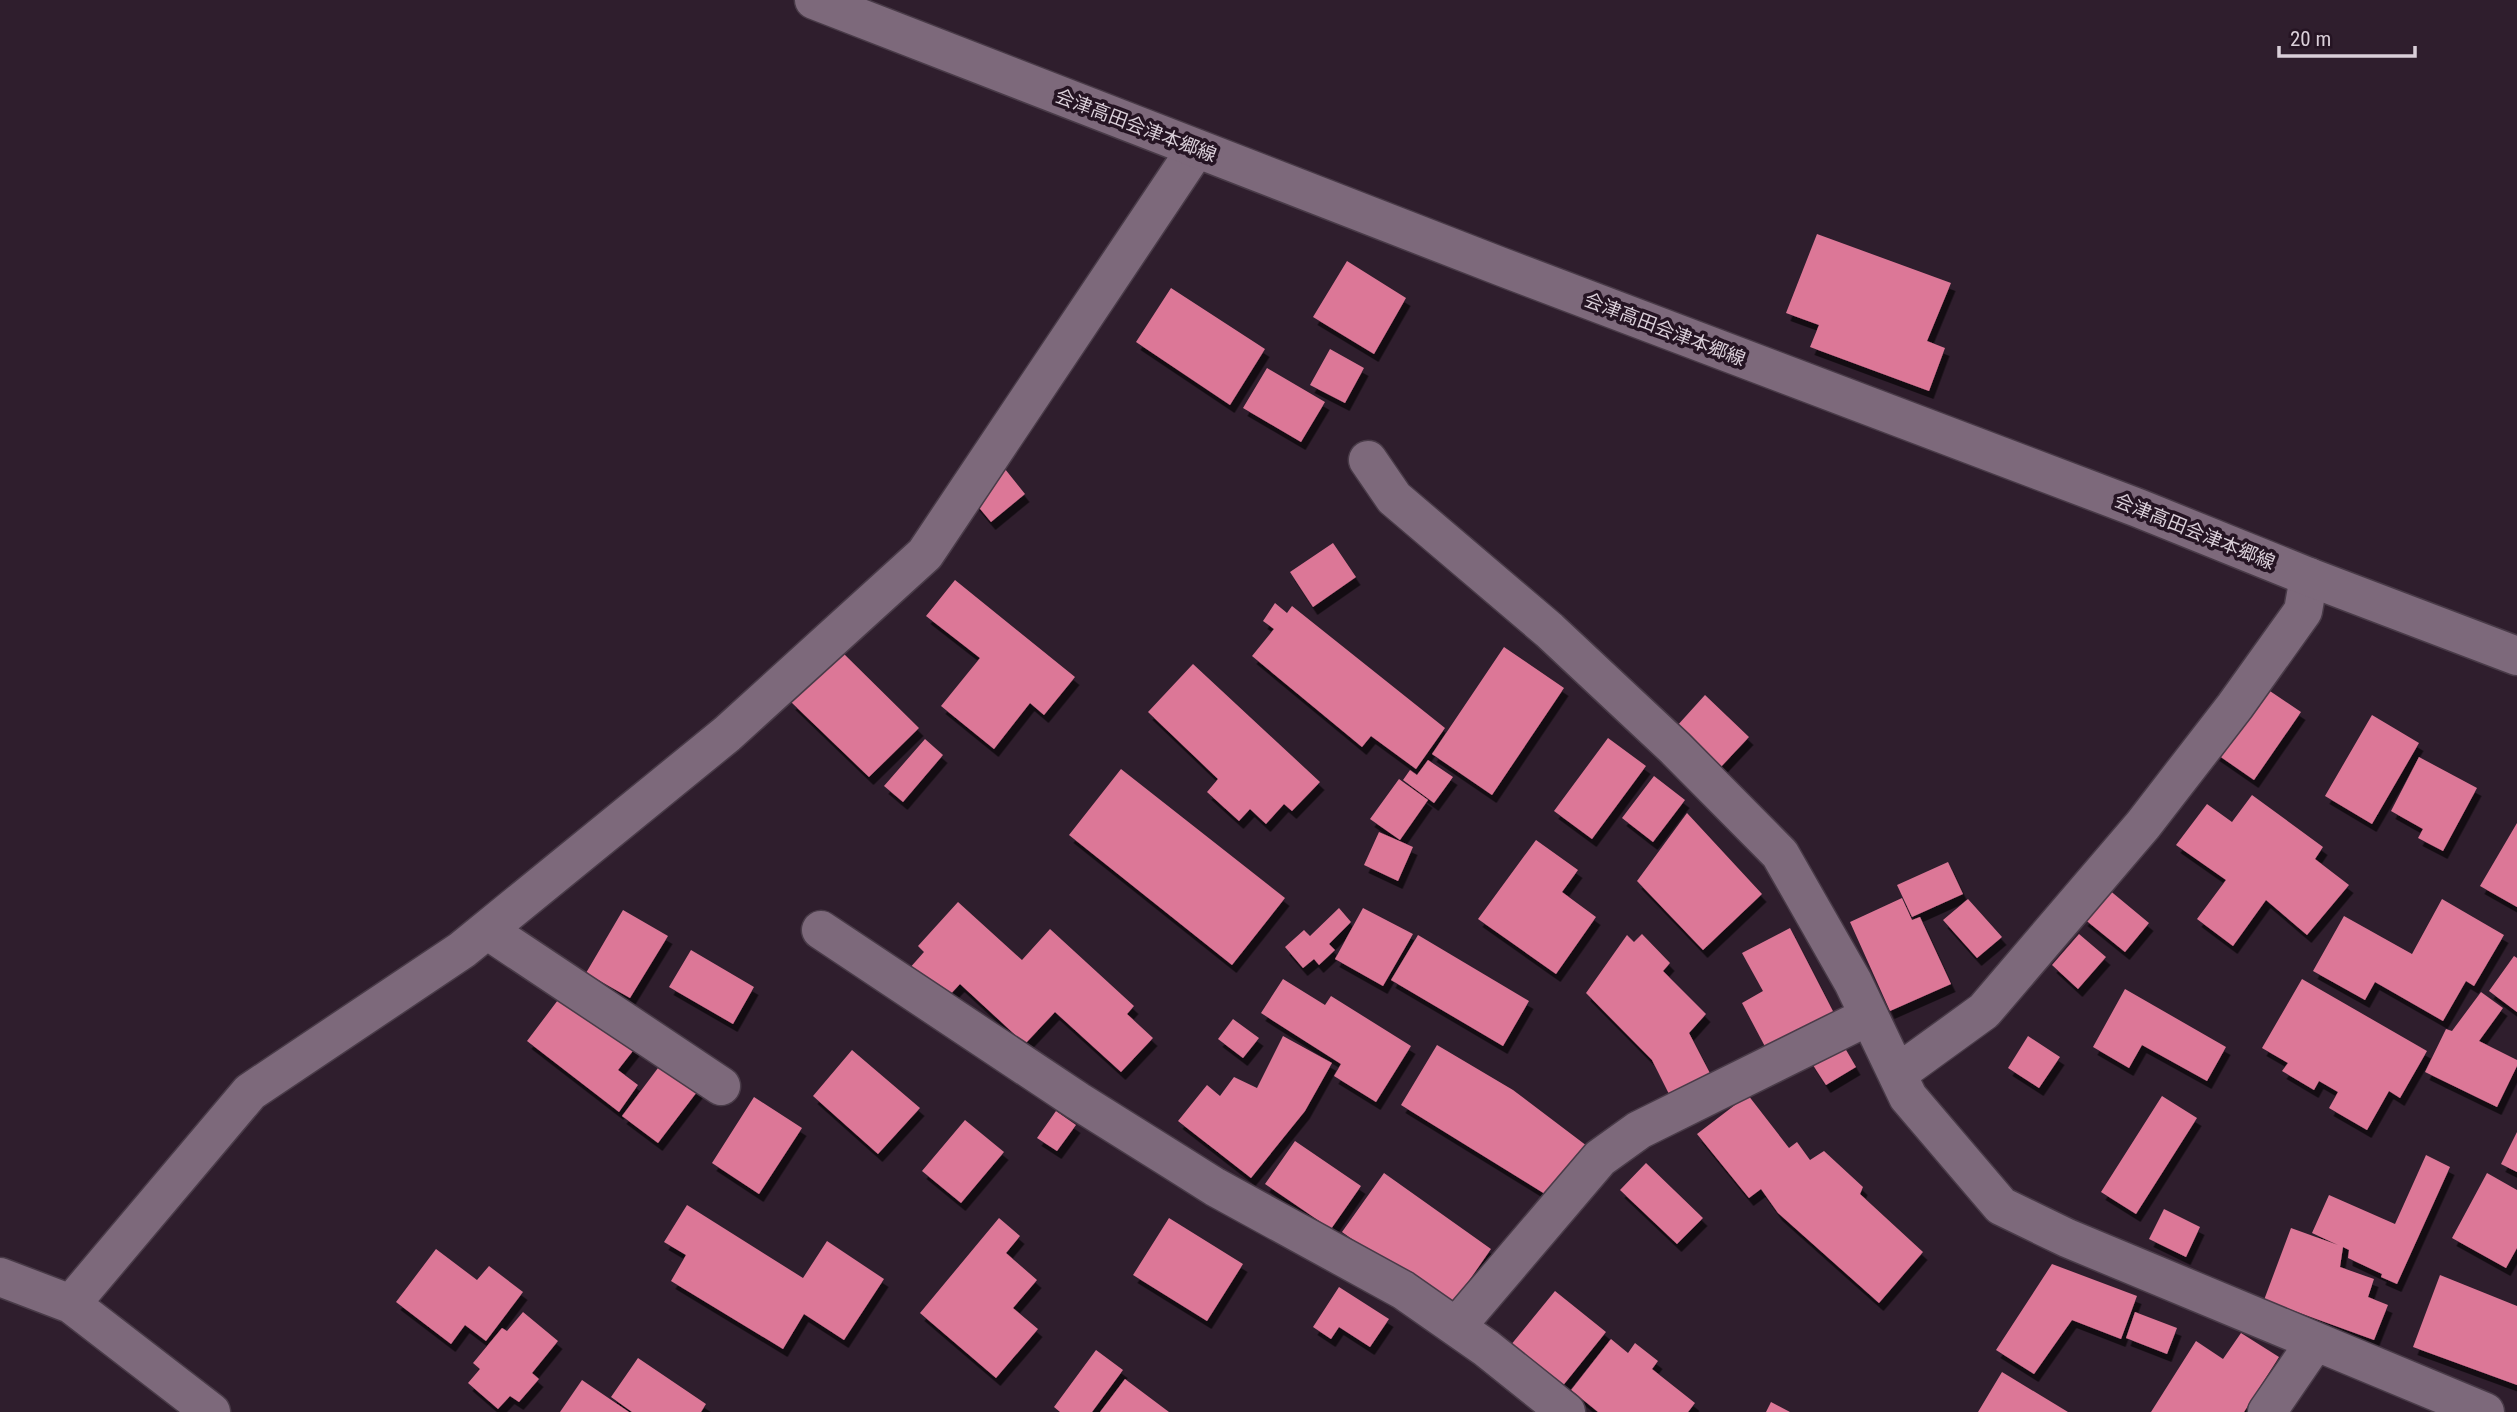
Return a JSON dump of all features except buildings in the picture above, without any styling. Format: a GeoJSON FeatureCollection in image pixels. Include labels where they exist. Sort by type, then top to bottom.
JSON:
{"type":"FeatureCollection","features":[{"type":"Feature","properties":{"kind":"street","name":"会津高田会津本郷線"},"geometry":{"type":"LineString","coordinates":[[814,0],[2517,656]]}},
{"type":"Feature","properties":{"kind":"street"},"geometry":{"type":"LineString","coordinates":[[71,1304],[250,1092],[462,950],[727,734],[925,554],[1196,149]]}},
{"type":"Feature","properties":{"kind":"street"},"geometry":{"type":"LineString","coordinates":[[1368,460],[1394,498],[1549,630],[1675,748],[1780,854],[1853,982],[1908,1097],[2001,1206],[2067,1238],[2485,1412]]}},
{"type":"Feature","properties":{"kind":"street"},"geometry":{"type":"LineString","coordinates":[[1897,1074],[1984,1011],[2143,825],[2235,706],[2303,611],[2309,577]]}},
{"type":"Feature","properties":{"kind":"street"},"geometry":{"type":"LineString","coordinates":[[487,930],[721,1086]]}},
{"type":"Feature","properties":{"kind":"street"},"geometry":{"type":"LineString","coordinates":[[821,930],[1078,1101],[1166,1156],[1403,1290],[1456,1327],[1566,1412]]}},
{"type":"Feature","properties":{"kind":"street"},"geometry":{"type":"LineString","coordinates":[[1456,1327],[1600,1158],[1639,1130],[1869,1016]]}},
{"type":"Feature","properties":{"kind":"street"},"geometry":{"type":"LineString","coordinates":[[0,1277],[71,1304],[211,1412]]}},
{"type":"Feature","properties":{"kind":"street"},"geometry":{"type":"LineString","coordinates":[[2267,1412],[2315,1342]]}}]}
